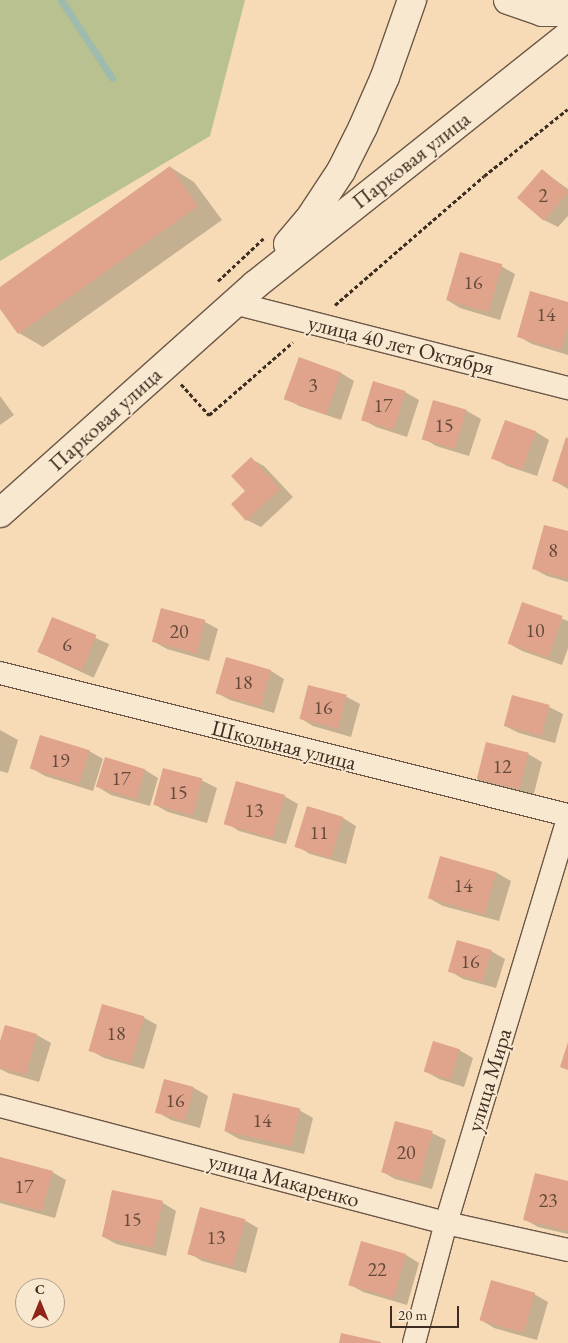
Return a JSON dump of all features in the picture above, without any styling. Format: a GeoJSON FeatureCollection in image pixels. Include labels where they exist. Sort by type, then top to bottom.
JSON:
{"type":"FeatureCollection","features":[{"type":"Feature","properties":{"kind":"main road","name":"Парковая улица"},"geometry":{"type":"LineString","coordinates":[[255,284],[312,215],[341,170],[385,77],[412,0]]}},
{"type":"Feature","properties":{"kind":"main road"},"geometry":{"type":"LineString","coordinates":[[508,0],[542,12],[568,12]]}},
{"type":"Feature","properties":{"kind":"main road","name":"Парковая улица"},"geometry":{"type":"LineString","coordinates":[[0,513],[255,284],[568,36]]}},
{"type":"Feature","properties":{"kind":"street","name":"улица 40 лет Октября"},"geometry":{"type":"LineString","coordinates":[[234,303],[568,388]]}},
{"type":"Feature","properties":{"kind":"street","name":"Школьная улица"},"geometry":{"type":"LineString","coordinates":[[0,673],[568,817]]}},
{"type":"Feature","properties":{"kind":"street","name":"улица Мира"},"geometry":{"type":"LineString","coordinates":[[414,1343],[446,1223],[568,817]]}},
{"type":"Feature","properties":{"kind":"street","name":"улица Макаренко"},"geometry":{"type":"LineString","coordinates":[[0,1106],[446,1223],[568,1250]]}},
{"type":"Feature","properties":{"kind":"green space"},"geometry":{"type":"Polygon","coordinates":[[[0,0],[245,0],[210,136],[0,261],[0,0]]]}},
{"type":"Feature","properties":{"kind":"building"},"geometry":{"type":"Polygon","coordinates":[[[170,166],[198,206],[18,334],[0,309],[0,287],[170,166]]]}},
{"type":"Feature","properties":{"kind":"building"},"geometry":{"type":"Polygon","coordinates":[[[542,169],[568,192],[543,221],[517,198],[542,169]]]}},
{"type":"Feature","properties":{"kind":"building"},"geometry":{"type":"Polygon","coordinates":[[[460,252],[502,264],[489,312],[446,300],[460,252]]]}},
{"type":"Feature","properties":{"kind":"building"},"geometry":{"type":"Polygon","coordinates":[[[530,291],[568,302],[568,326],[561,350],[517,337],[530,291]]]}},
{"type":"Feature","properties":{"kind":"building"},"geometry":{"type":"Polygon","coordinates":[[[299,357],[341,372],[326,415],[284,399],[299,357]]]}},
{"type":"Feature","properties":{"kind":"building"},"geometry":{"type":"Polygon","coordinates":[[[373,381],[406,391],[394,430],[361,420],[373,381]]]}},
{"type":"Feature","properties":{"kind":"building"},"geometry":{"type":"Polygon","coordinates":[[[433,400],[467,410],[455,449],[422,439],[433,400]]]}},
{"type":"Feature","properties":{"kind":"building"},"geometry":{"type":"Polygon","coordinates":[[[505,420],[536,431],[522,470],[491,459],[505,420]]]}},
{"type":"Feature","properties":{"kind":"building"},"geometry":{"type":"Polygon","coordinates":[[[566,437],[568,438],[568,486],[552,481],[566,437]]]}},
{"type":"Feature","properties":{"kind":"building"},"geometry":{"type":"Polygon","coordinates":[[[251,457],[280,489],[246,521],[231,504],[245,491],[231,476],[251,457]]]}},
{"type":"Feature","properties":{"kind":"building"},"geometry":{"type":"Polygon","coordinates":[[[544,525],[568,531],[568,579],[532,569],[544,525]]]}},
{"type":"Feature","properties":{"kind":"building"},"geometry":{"type":"Polygon","coordinates":[[[522,602],[563,616],[548,658],[508,644],[522,602]]]}},
{"type":"Feature","properties":{"kind":"building"},"geometry":{"type":"Polygon","coordinates":[[[161,608],[205,620],[196,654],[152,642],[161,608]]]}},
{"type":"Feature","properties":{"kind":"building"},"geometry":{"type":"Polygon","coordinates":[[[52,617],[97,635],[82,670],[38,652],[52,617]]]}},
{"type":"Feature","properties":{"kind":"building"},"geometry":{"type":"Polygon","coordinates":[[[226,657],[271,670],[261,706],[216,694],[226,657]]]}},
{"type":"Feature","properties":{"kind":"building"},"geometry":{"type":"Polygon","coordinates":[[[308,685],[347,695],[338,729],[300,719],[308,685]]]}},
{"type":"Feature","properties":{"kind":"building"},"geometry":{"type":"Polygon","coordinates":[[[512,695],[550,705],[541,736],[504,726],[512,695]]]}},
{"type":"Feature","properties":{"kind":"building"},"geometry":{"type":"Polygon","coordinates":[[[40,735],[90,750],[79,784],[30,768],[40,735]]]}},
{"type":"Feature","properties":{"kind":"building"},"geometry":{"type":"Polygon","coordinates":[[[486,742],[529,753],[519,790],[477,779],[486,742]]]}},
{"type":"Feature","properties":{"kind":"building"},"geometry":{"type":"Polygon","coordinates":[[[105,757],[145,769],[136,799],[96,787],[105,757]]]}},
{"type":"Feature","properties":{"kind":"building"},"geometry":{"type":"Polygon","coordinates":[[[163,768],[203,779],[193,815],[153,805],[163,768]]]}},
{"type":"Feature","properties":{"kind":"building"},"geometry":{"type":"Polygon","coordinates":[[[236,781],[285,795],[273,838],[224,824],[236,781]]]}},
{"type":"Feature","properties":{"kind":"building"},"geometry":{"type":"Polygon","coordinates":[[[307,806],[343,817],[331,858],[294,847],[307,806]]]}},
{"type":"Feature","properties":{"kind":"building"},"geometry":{"type":"Polygon","coordinates":[[[440,856],[497,872],[485,915],[428,898],[440,856]]]}},
{"type":"Feature","properties":{"kind":"building"},"geometry":{"type":"Polygon","coordinates":[[[457,940],[492,950],[483,982],[448,972],[457,940]]]}},
{"type":"Feature","properties":{"kind":"building"},"geometry":{"type":"Polygon","coordinates":[[[102,1004],[144,1016],[131,1063],[88,1051],[102,1004]]]}},
{"type":"Feature","properties":{"kind":"building"},"geometry":{"type":"Polygon","coordinates":[[[5,1025],[37,1034],[26,1075],[0,1068],[0,1041],[5,1025]]]}},
{"type":"Feature","properties":{"kind":"building"},"geometry":{"type":"Polygon","coordinates":[[[433,1041],[460,1049],[450,1080],[424,1072],[433,1041]]]}},
{"type":"Feature","properties":{"kind":"building"},"geometry":{"type":"Polygon","coordinates":[[[568,1042],[568,1070],[560,1067],[568,1042]]]}},
{"type":"Feature","properties":{"kind":"building"},"geometry":{"type":"Polygon","coordinates":[[[164,1079],[194,1087],[185,1121],[155,1113],[164,1079]]]}},
{"type":"Feature","properties":{"kind":"building"},"geometry":{"type":"Polygon","coordinates":[[[233,1093],[300,1109],[291,1147],[224,1131],[233,1093]]]}},
{"type":"Feature","properties":{"kind":"building"},"geometry":{"type":"Polygon","coordinates":[[[395,1121],[433,1131],[419,1182],[381,1172],[395,1121]]]}},
{"type":"Feature","properties":{"kind":"building"},"geometry":{"type":"Polygon","coordinates":[[[0,1157],[53,1171],[42,1211],[0,1200],[0,1157]]]}},
{"type":"Feature","properties":{"kind":"building"},"geometry":{"type":"Polygon","coordinates":[[[535,1173],[568,1181],[568,1231],[523,1220],[535,1173]]]}},
{"type":"Feature","properties":{"kind":"building"},"geometry":{"type":"Polygon","coordinates":[[[112,1190],[163,1201],[153,1248],[102,1237],[112,1190]]]}},
{"type":"Feature","properties":{"kind":"building"},"geometry":{"type":"Polygon","coordinates":[[[200,1207],[245,1219],[233,1266],[187,1254],[200,1207]]]}},
{"type":"Feature","properties":{"kind":"building"},"geometry":{"type":"Polygon","coordinates":[[[361,1241],[406,1254],[393,1298],[348,1285],[361,1241]]]}},
{"type":"Feature","properties":{"kind":"building"},"geometry":{"type":"Polygon","coordinates":[[[491,1280],[535,1293],[524,1333],[479,1320],[491,1280]]]}},
{"type":"Feature","properties":{"kind":"building"},"geometry":{"type":"Polygon","coordinates":[[[341,1333],[381,1342],[381,1343],[339,1343],[341,1333]]]}},
{"type":"Feature","properties":{"kind":"waterway"},"geometry":{"type":"LineString","coordinates":[[61,0],[112,78]]}}]}
